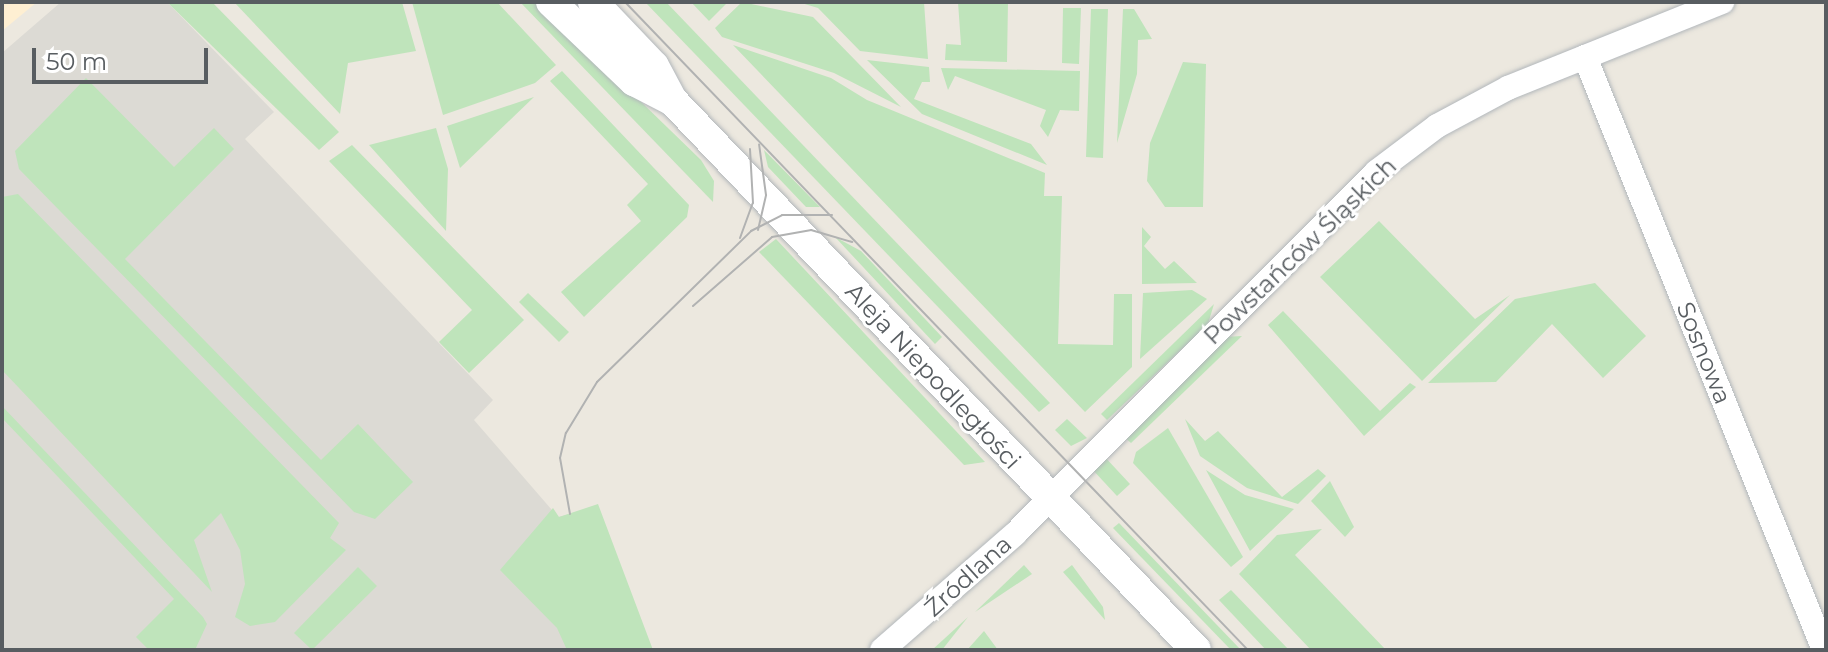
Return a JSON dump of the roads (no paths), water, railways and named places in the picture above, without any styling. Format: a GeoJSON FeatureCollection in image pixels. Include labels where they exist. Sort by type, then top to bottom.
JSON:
{"type":"FeatureCollection","features":[{"type":"Feature","properties":{"kind":"street","name":"Aleja Niepodległości"},"geometry":{"type":"LineString","coordinates":[[551,2],[634,81],[673,101]]}},
{"type":"Feature","properties":{"kind":"street","name":"Aleja Niepodległości"},"geometry":{"type":"LineString","coordinates":[[593,2],[654,66],[673,101],[1196,650]]}},
{"type":"Feature","properties":{"kind":"street","name":"Powstańców Śląskich"},"geometry":{"type":"LineString","coordinates":[[1049,498],[1376,172],[1456,115],[1585,57],[1670,12],[1722,2]]}},
{"type":"Feature","properties":{"kind":"street","name":"Sosnowa"},"geometry":{"type":"LineString","coordinates":[[1585,57],[1824,650]]}},
{"type":"Feature","properties":{"kind":"street","name":"Źródlana"},"geometry":{"type":"LineString","coordinates":[[882,650],[1049,498]]}},
{"type":"Feature","properties":{"kind":"tram line"},"geometry":{"type":"LineString","coordinates":[[625,2],[1248,650]]}},
{"type":"Feature","properties":{"kind":"tram line"},"geometry":{"type":"LineString","coordinates":[[758,230],[766,195],[759,144]]}},
{"type":"Feature","properties":{"kind":"tram line"},"geometry":{"type":"LineString","coordinates":[[740,238],[753,203],[750,149]]}},
{"type":"Feature","properties":{"kind":"tram line"},"geometry":{"type":"LineString","coordinates":[[570,514],[560,458],[566,433],[597,382],[751,231],[782,215],[832,215]]}},
{"type":"Feature","properties":{"kind":"tram line"},"geometry":{"type":"LineString","coordinates":[[693,306],[772,237],[811,230],[852,242]]}}]}
